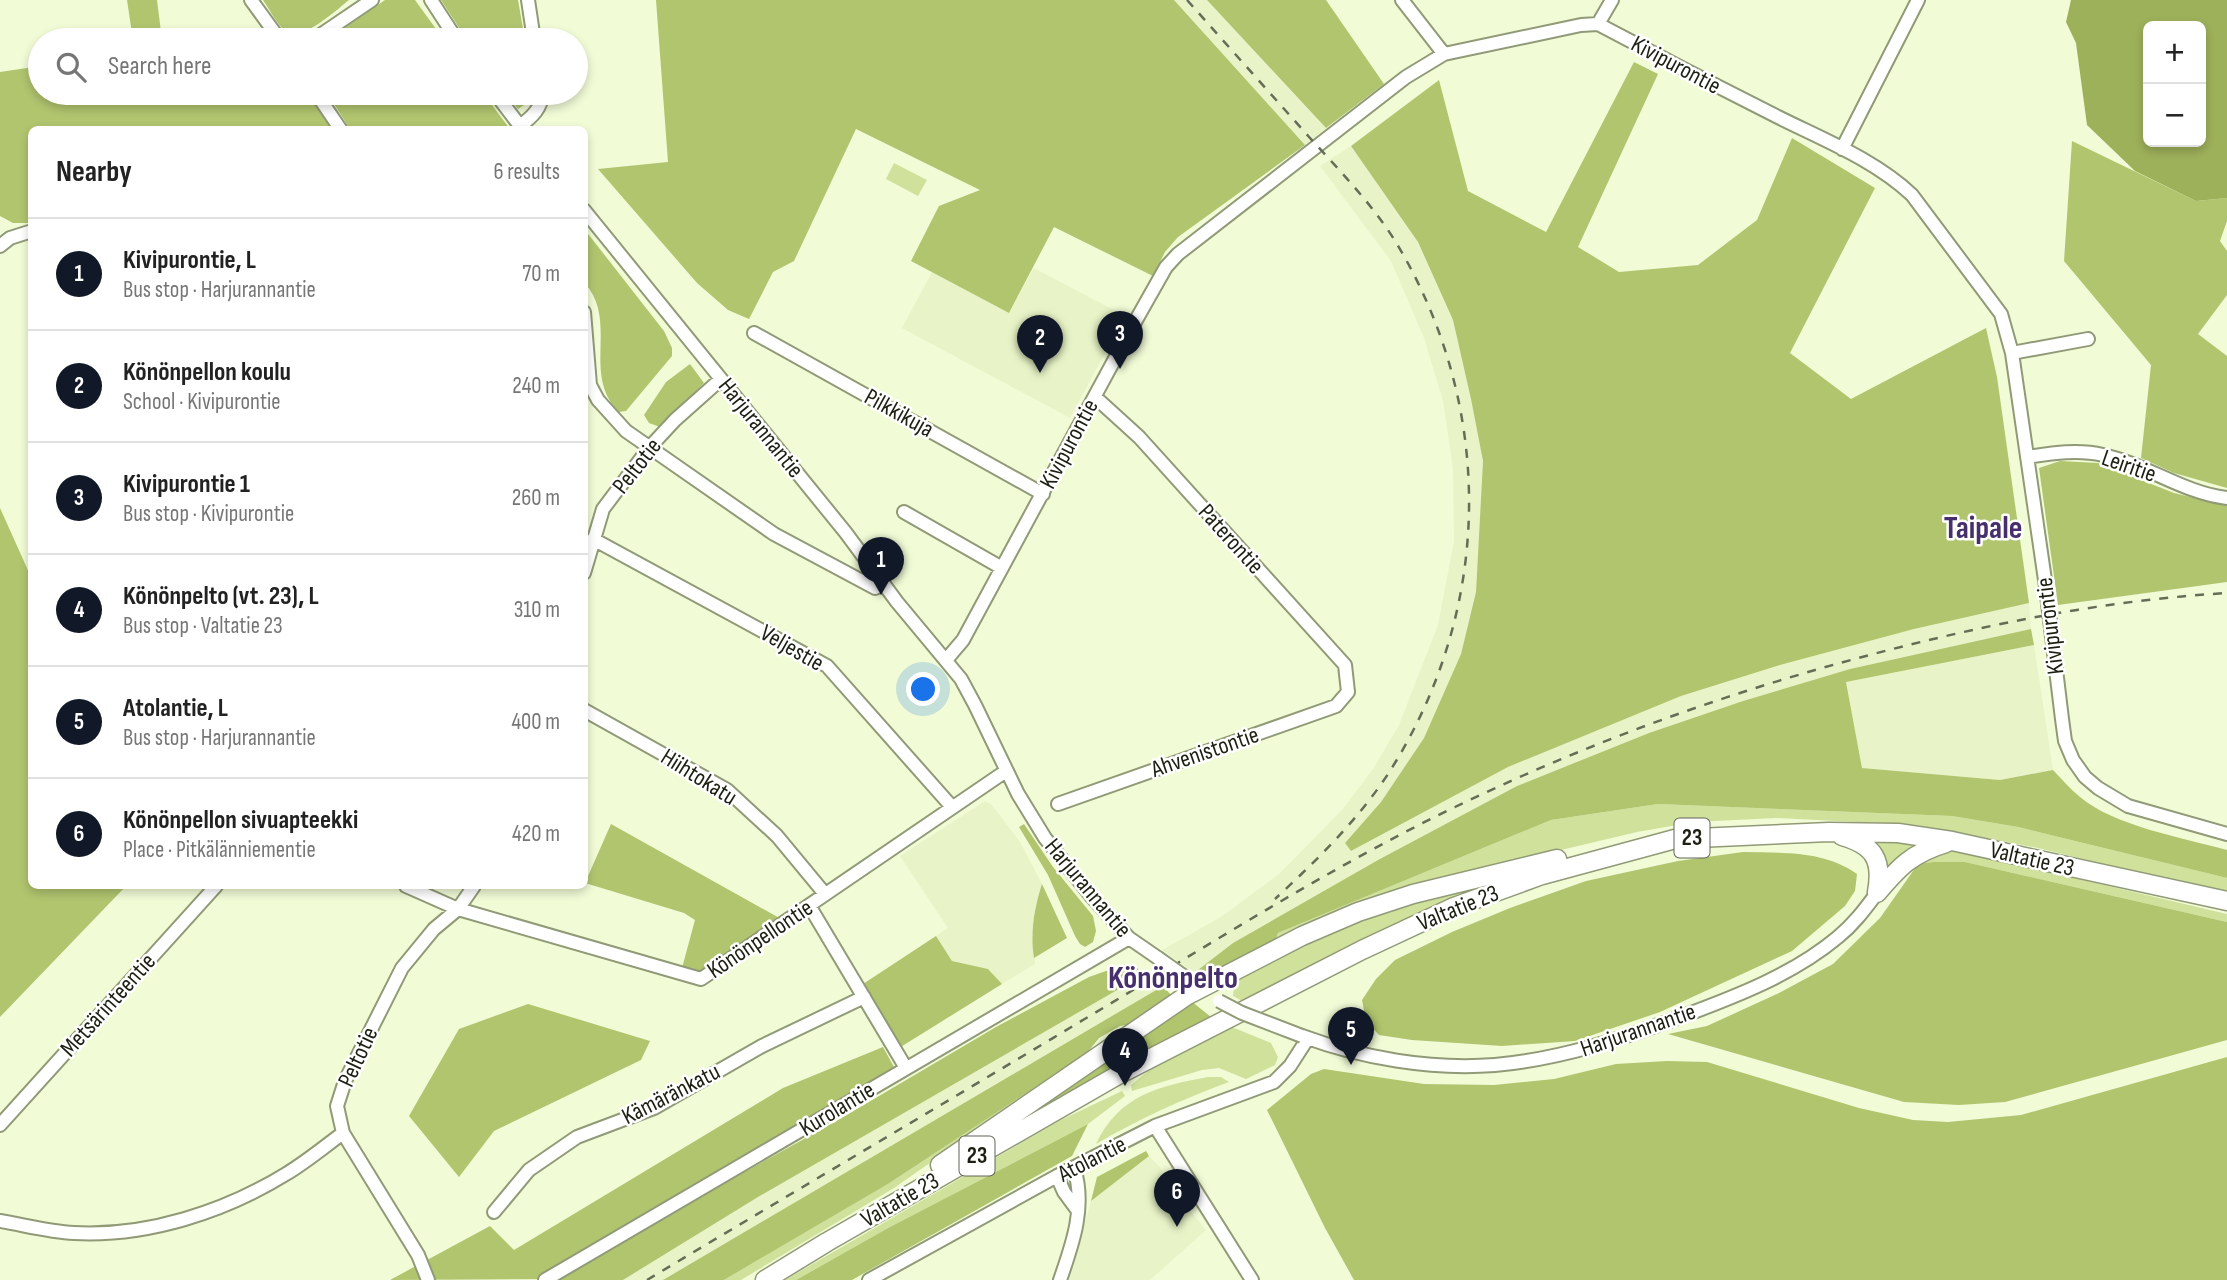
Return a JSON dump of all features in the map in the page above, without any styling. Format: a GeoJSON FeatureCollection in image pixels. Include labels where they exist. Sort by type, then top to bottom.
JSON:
{"type":"FeatureCollection","features":[{"type":"Feature","properties":{"kind":"highway","name":"Valtatie 23"},"geometry":{"type":"LineString","coordinates":[[765,1280],[1118,1075],[1362,950],[1454,907],[1542,875],[1675,839],[1829,832],[1898,833],[1952,841],[2227,901]]}},
{"type":"Feature","properties":{"kind":"highway"},"geometry":{"type":"LineString","coordinates":[[1829,832],[1868,847],[1877,859],[1881,873],[1877,893]]}},
{"type":"Feature","properties":{"kind":"highway"},"geometry":{"type":"LineString","coordinates":[[827,1242],[1196,985],[1358,912],[1413,894],[1592,851],[1675,839]]}},
{"type":"Feature","properties":{"kind":"highway"},"geometry":{"type":"LineString","coordinates":[[1877,893],[1907,860],[1923,850],[1952,841]]}},
{"type":"Feature","properties":{"kind":"street"},"geometry":{"type":"LineString","coordinates":[[251,0],[272,28]]}},
{"type":"Feature","properties":{"kind":"street"},"geometry":{"type":"LineString","coordinates":[[331,28],[372,0]]}},
{"type":"Feature","properties":{"kind":"street"},"geometry":{"type":"LineString","coordinates":[[431,0],[449,28]]}},
{"type":"Feature","properties":{"kind":"street"},"geometry":{"type":"LineString","coordinates":[[527,0],[532,28]]}},
{"type":"Feature","properties":{"kind":"street"},"geometry":{"type":"LineString","coordinates":[[1402,0],[1444,54]]}},
{"type":"Feature","properties":{"kind":"street"},"geometry":{"type":"LineString","coordinates":[[1598,24],[1612,0]]}},
{"type":"Feature","properties":{"kind":"street"},"geometry":{"type":"LineString","coordinates":[[1842,149],[1918,0]]}},
{"type":"Feature","properties":{"kind":"street","name":"Kivipurontie"},"geometry":{"type":"LineString","coordinates":[[946,660],[963,640],[1166,267],[1178,254],[1406,77],[1444,54],[1581,25],[1598,24],[1690,74],[1842,149],[1896,180],[1912,195],[2001,314],[2012,353],[2062,719],[2073,760],[2098,788],[2128,806],[2227,834]]}},
{"type":"Feature","properties":{"kind":"street"},"geometry":{"type":"LineString","coordinates":[[324,105],[338,126]]}},
{"type":"Feature","properties":{"kind":"street"},"geometry":{"type":"LineString","coordinates":[[504,105],[520,126]]}},
{"type":"Feature","properties":{"kind":"street"},"geometry":{"type":"LineString","coordinates":[[524,126],[536,113],[538,105]]}},
{"type":"Feature","properties":{"kind":"street","name":"Harjurannantie"},"geometry":{"type":"LineString","coordinates":[[588,215],[946,660],[975,705],[1006,771],[1045,838],[1092,897],[1129,938],[1219,1001],[1305,1037],[1378,1057],[1450,1065],[1492,1065],[1539,1060],[1581,1051],[1704,1008],[1771,979],[1805,960],[1839,936],[1861,915],[1877,893]]}},
{"type":"Feature","properties":{"kind":"street"},"geometry":{"type":"LineString","coordinates":[[0,246],[10,238],[28,232]]}},
{"type":"Feature","properties":{"kind":"street","name":"Pilkkikuja"},"geometry":{"type":"LineString","coordinates":[[754,332],[1043,494]]}},
{"type":"Feature","properties":{"kind":"street"},"geometry":{"type":"LineString","coordinates":[[2012,353],[2088,339]]}},
{"type":"Feature","properties":{"kind":"street","name":"Peltotie"},"geometry":{"type":"LineString","coordinates":[[588,558],[603,509],[674,420],[721,379]]}},
{"type":"Feature","properties":{"kind":"street"},"geometry":{"type":"LineString","coordinates":[[588,387],[626,431],[774,534],[875,588],[884,584]]}},
{"type":"Feature","properties":{"kind":"street","name":"Paterontie"},"geometry":{"type":"LineString","coordinates":[[1095,397],[1139,437],[1345,665],[1348,692]]}},
{"type":"Feature","properties":{"kind":"street","name":"Leiritie"},"geometry":{"type":"LineString","coordinates":[[2027,457],[2074,451],[2103,454],[2193,489],[2227,498]]}},
{"type":"Feature","properties":{"kind":"street"},"geometry":{"type":"LineString","coordinates":[[904,512],[1002,568]]}},
{"type":"Feature","properties":{"kind":"street","name":"Veljestie"},"geometry":{"type":"LineString","coordinates":[[593,539],[827,666],[952,807]]}},
{"type":"Feature","properties":{"kind":"street","name":"Ahvenistontie"},"geometry":{"type":"LineString","coordinates":[[1058,804],[1336,706],[1348,692]]}},
{"type":"Feature","properties":{"kind":"street","name":"Hiihtokatu"},"geometry":{"type":"LineString","coordinates":[[588,712],[727,790],[777,836],[825,894]]}},
{"type":"Feature","properties":{"kind":"street","name":"Könönpellontie"},"geometry":{"type":"LineString","coordinates":[[413,889],[458,909],[701,979],[1006,771]]}},
{"type":"Feature","properties":{"kind":"street","name":"Metsärinteentie"},"geometry":{"type":"LineString","coordinates":[[0,1125],[213,889]]}},
{"type":"Feature","properties":{"kind":"street","name":"Peltotie"},"geometry":{"type":"LineString","coordinates":[[428,1280],[418,1255],[342,1133],[337,1106],[345,1081],[402,968],[435,929],[458,909],[472,889]]}},
{"type":"Feature","properties":{"kind":"street"},"geometry":{"type":"LineString","coordinates":[[810,907],[906,1068]]}},
{"type":"Feature","properties":{"kind":"street","name":"Kurolantie"},"geometry":{"type":"LineString","coordinates":[[545,1280],[1129,938]]}},
{"type":"Feature","properties":{"kind":"street","name":"Kämäränkatu"},"geometry":{"type":"LineString","coordinates":[[494,1212],[529,1170],[577,1137],[654,1108],[762,1046],[864,997]]}},
{"type":"Feature","properties":{"kind":"street","name":"Atolantie"},"geometry":{"type":"LineString","coordinates":[[869,1280],[1155,1126],[1274,1082],[1290,1066],[1305,1037]]}},
{"type":"Feature","properties":{"kind":"street"},"geometry":{"type":"LineString","coordinates":[[1155,1126],[1252,1280]]}},
{"type":"Feature","properties":{"kind":"street"},"geometry":{"type":"LineString","coordinates":[[0,1221],[73,1233],[126,1231],[176,1222],[229,1202],[286,1174],[342,1133]]}},
{"type":"Feature","properties":{"kind":"street"},"geometry":{"type":"LineString","coordinates":[[1060,1280],[1073,1242],[1080,1198],[1074,1168]]}},
{"type":"Feature","properties":{"kind":"street"},"geometry":{"type":"LineString","coordinates":[[1057,1177],[1078,1211]]}},
{"type":"Feature","properties":{"kind":"shaded area"},"geometry":{"type":"Polygon","coordinates":[[[127,0],[157,0],[160,28],[131,28],[127,0]]]}},
{"type":"Feature","properties":{"kind":"shaded area"},"geometry":{"type":"Polygon","coordinates":[[[263,0],[349,0],[311,28],[282,28],[263,0]]]}},
{"type":"Feature","properties":{"kind":"shaded area"},"geometry":{"type":"Polygon","coordinates":[[[385,0],[415,0],[435,28],[344,28],[385,0]]]}},
{"type":"Feature","properties":{"kind":"shaded area"},"geometry":{"type":"Polygon","coordinates":[[[441,0],[518,0],[523,28],[459,28],[441,0]]]}},
{"type":"Feature","properties":{"kind":"shaded area"},"geometry":{"type":"Polygon","coordinates":[[[656,0],[1174,0],[1305,145],[1178,237],[1165,252],[1153,276],[1054,227],[1009,313],[911,261],[939,206],[980,190],[856,129],[794,261],[773,272],[749,319],[728,310],[697,283],[598,169],[668,162],[656,0]]]}},
{"type":"Feature","properties":{"kind":"shaded area"},"geometry":{"type":"Polygon","coordinates":[[[1174,0],[1207,0],[1326,128],[1305,145],[1174,0]]]}},
{"type":"Feature","properties":{"kind":"shaded area"},"geometry":{"type":"Polygon","coordinates":[[[1207,0],[1326,0],[1384,84],[1326,128],[1207,0]]]}},
{"type":"Feature","properties":{"kind":"shaded area"},"geometry":{"type":"Polygon","coordinates":[[[2071,0],[2227,0],[2227,198],[2196,201],[2135,171],[2087,125],[2076,43],[2066,22],[2071,0]]]}},
{"type":"Feature","properties":{"kind":"shaded area"},"geometry":{"type":"Polygon","coordinates":[[[1634,62],[1658,74],[1578,247],[1619,272],[1698,265],[1757,220],[1792,138],[1875,188],[1790,353],[1851,399],[1986,328],[1997,377],[2029,603],[1914,629],[1780,665],[1681,696],[1508,767],[1351,851],[1345,843],[1381,802],[1424,738],[1461,654],[1476,592],[1483,461],[1453,320],[1418,242],[1351,146],[1439,80],[1468,191],[1546,232],[1634,62]]]}},
{"type":"Feature","properties":{"kind":"shaded area"},"geometry":{"type":"Polygon","coordinates":[[[28,68],[28,105],[315,105],[329,126],[28,126],[28,223],[13,223],[0,216],[0,72],[28,68]]]}},
{"type":"Feature","properties":{"kind":"shaded area"},"geometry":{"type":"Polygon","coordinates":[[[335,105],[492,105],[508,126],[348,126],[335,105]]]}},
{"type":"Feature","properties":{"kind":"shaded area"},"geometry":{"type":"Polygon","coordinates":[[[2072,141],[2196,201],[2227,198],[2227,221],[2220,241],[2227,251],[2227,295],[2198,334],[2227,356],[2227,488],[2174,473],[2141,458],[2151,365],[2064,261],[2072,141]]]}},
{"type":"Feature","properties":{"kind":"shaded area"},"geometry":{"type":"Polygon","coordinates":[[[1351,146],[1418,242],[1453,320],[1483,461],[1476,592],[1461,654],[1424,738],[1381,802],[1345,843],[1351,851],[1508,767],[1681,696],[1780,665],[1914,629],[2029,603],[2031,629],[1850,669],[1743,701],[1649,733],[1517,786],[1378,860],[1233,943],[1194,973],[1162,950],[1221,917],[1279,874],[1342,810],[1373,769],[1399,725],[1438,625],[1454,541],[1453,469],[1443,401],[1424,338],[1391,261],[1320,166],[1351,146]]]}},
{"type":"Feature","properties":{"kind":"shaded area"},"geometry":{"type":"Polygon","coordinates":[[[894,163],[927,180],[918,196],[886,179],[894,163]]]}},
{"type":"Feature","properties":{"kind":"shaded area"},"geometry":{"type":"Polygon","coordinates":[[[588,234],[664,331],[672,348],[672,356],[626,411],[619,412],[608,397],[602,381],[601,331],[595,298],[588,288],[588,234]]]}},
{"type":"Feature","properties":{"kind":"shaded area"},"geometry":{"type":"Polygon","coordinates":[[[1034,268],[1125,316],[1070,418],[902,328],[932,272],[1009,313],[1034,268]]]}},
{"type":"Feature","properties":{"kind":"shaded area"},"geometry":{"type":"Polygon","coordinates":[[[690,364],[704,383],[660,427],[649,423],[644,415],[666,382],[690,364]]]}},
{"type":"Feature","properties":{"kind":"shaded area"},"geometry":{"type":"Polygon","coordinates":[[[2060,461],[2098,463],[2174,493],[2227,506],[2227,582],[2058,605],[2039,468],[2060,461]]]}},
{"type":"Feature","properties":{"kind":"shaded area"},"geometry":{"type":"Polygon","coordinates":[[[0,508],[28,570],[28,889],[123,889],[0,1017],[0,508]]]}},
{"type":"Feature","properties":{"kind":"shaded area"},"geometry":{"type":"Polygon","coordinates":[[[2031,629],[2034,645],[1846,682],[1862,768],[2000,780],[2053,770],[2080,797],[2111,816],[2150,830],[2227,850],[2227,878],[2018,827],[1952,816],[1658,804],[1551,820],[1278,933],[1276,939],[1217,975],[1203,977],[1194,973],[1233,943],[1378,860],[1517,786],[1649,733],[1743,701],[1850,669],[2031,629]]]}},
{"type":"Feature","properties":{"kind":"shaded area"},"geometry":{"type":"Polygon","coordinates":[[[2034,645],[2053,770],[2000,780],[1862,768],[1846,682],[2034,645]]]}},
{"type":"Feature","properties":{"kind":"shaded area"},"geometry":{"type":"Polygon","coordinates":[[[985,801],[992,805],[1020,842],[1042,884],[1035,907],[1032,934],[1035,964],[1002,984],[988,969],[952,961],[936,936],[948,928],[900,856],[985,801]]]}},
{"type":"Feature","properties":{"kind":"shaded area"},"geometry":{"type":"Polygon","coordinates":[[[1658,804],[1952,816],[2018,827],[2227,878],[2227,894],[2038,848],[1916,825],[1776,818],[1694,822],[1637,832],[1414,885],[1276,939],[1278,933],[1551,820],[1658,804]]]}},
{"type":"Feature","properties":{"kind":"shaded area"},"geometry":{"type":"Polygon","coordinates":[[[611,824],[783,920],[701,973],[682,968],[695,920],[684,913],[588,884],[588,876],[611,824]]]}},
{"type":"Feature","properties":{"kind":"shaded area"},"geometry":{"type":"Polygon","coordinates":[[[1024,824],[1053,867],[1093,916],[1096,931],[1093,942],[1085,947],[1075,936],[1048,875],[1019,827],[1024,824]]]}},
{"type":"Feature","properties":{"kind":"shaded area"},"geometry":{"type":"Polygon","coordinates":[[[1871,837],[1922,842],[1909,850],[1885,876],[1882,855],[1871,837]]]}},
{"type":"Feature","properties":{"kind":"shaded area"},"geometry":{"type":"Polygon","coordinates":[[[1943,850],[1972,854],[2227,914],[2227,922],[1965,862],[1933,862],[1906,866],[1943,850]]]}},
{"type":"Feature","properties":{"kind":"shaded area"},"geometry":{"type":"Polygon","coordinates":[[[1743,852],[1802,854],[1831,861],[1857,874],[1855,891],[1845,906],[1792,951],[1660,1012],[1575,1041],[1502,1046],[1412,1040],[1379,1035],[1366,1021],[1362,1000],[1376,979],[1395,960],[1452,932],[1586,881],[1678,861],[1743,852]]]}},
{"type":"Feature","properties":{"kind":"shaded area"},"geometry":{"type":"Polygon","coordinates":[[[1965,862],[2227,922],[2227,1040],[2005,1102],[1959,1105],[1904,1102],[1668,1034],[1707,1026],[1779,993],[1833,964],[1880,918],[1918,864],[1965,862]]]}},
{"type":"Feature","properties":{"kind":"shaded area"},"geometry":{"type":"Polygon","coordinates":[[[1538,868],[1244,1002],[1233,996],[1234,986],[1241,978],[1334,928],[1371,913],[1538,868]]]}},
{"type":"Feature","properties":{"kind":"shaded area"},"geometry":{"type":"Polygon","coordinates":[[[1042,884],[1067,938],[1034,958],[1034,921],[1042,884]]]}},
{"type":"Feature","properties":{"kind":"shaded area"},"geometry":{"type":"Polygon","coordinates":[[[936,936],[952,961],[988,969],[1002,984],[899,1048],[863,984],[936,936]]]}},
{"type":"Feature","properties":{"kind":"shaded area"},"geometry":{"type":"Polygon","coordinates":[[[1126,964],[1133,965],[1145,974],[758,1197],[623,1280],[554,1280],[840,1119],[996,1027],[1089,977],[1126,964]]]}},
{"type":"Feature","properties":{"kind":"shaded area"},"geometry":{"type":"Polygon","coordinates":[[[1145,974],[1163,986],[663,1280],[623,1280],[758,1197],[1145,974]]]}},
{"type":"Feature","properties":{"kind":"shaded area"},"geometry":{"type":"Polygon","coordinates":[[[1163,986],[1172,996],[1135,1024],[1120,1026],[1099,1038],[1087,1053],[888,1184],[724,1280],[663,1280],[1163,986]]]}},
{"type":"Feature","properties":{"kind":"shaded area"},"geometry":{"type":"Polygon","coordinates":[[[1191,1001],[1211,1017],[1044,1111],[1040,1105],[1191,1001]]]}},
{"type":"Feature","properties":{"kind":"shaded area"},"geometry":{"type":"Polygon","coordinates":[[[528,1004],[650,1041],[641,1060],[494,1131],[459,1177],[409,1116],[459,1029],[528,1004]]]}},
{"type":"Feature","properties":{"kind":"shaded area"},"geometry":{"type":"Polygon","coordinates":[[[1227,1025],[1271,1043],[1278,1057],[1275,1065],[1246,1079],[1219,1068],[1202,1070],[1132,1091],[1131,1085],[1153,1067],[1227,1025]]]}},
{"type":"Feature","properties":{"kind":"shaded area"},"geometry":{"type":"Polygon","coordinates":[[[883,1047],[894,1067],[549,1279],[390,1280],[490,1226],[514,1250],[783,1088],[883,1047]]]}},
{"type":"Feature","properties":{"kind":"shaded area"},"geometry":{"type":"Polygon","coordinates":[[[1087,1053],[894,1188],[741,1280],[724,1280],[888,1184],[1087,1053]]]}},
{"type":"Feature","properties":{"kind":"shaded area"},"geometry":{"type":"Polygon","coordinates":[[[2227,1057],[2227,1280],[1354,1280],[1325,1228],[1267,1110],[1311,1074],[1324,1069],[1424,1084],[1494,1085],[1554,1079],[1616,1064],[1667,1061],[1707,1062],[1859,1108],[1913,1120],[1948,1122],[2021,1115],[2227,1057]]]}},
{"type":"Feature","properties":{"kind":"shaded area"},"geometry":{"type":"Polygon","coordinates":[[[1221,1077],[1229,1082],[1161,1110],[1096,1144],[1116,1114],[1142,1096],[1173,1084],[1221,1077]]]}},
{"type":"Feature","properties":{"kind":"shaded area"},"geometry":{"type":"Polygon","coordinates":[[[1122,1091],[1125,1096],[1088,1124],[888,1228],[796,1280],[785,1280],[1061,1120],[1122,1091]]]}},
{"type":"Feature","properties":{"kind":"shaded area"},"geometry":{"type":"Polygon","coordinates":[[[1088,1124],[1072,1156],[852,1280],[796,1280],[888,1228],[1088,1124]]]}},
{"type":"Feature","properties":{"kind":"shaded area"},"geometry":{"type":"Polygon","coordinates":[[[1146,1151],[1149,1156],[1091,1201],[1097,1177],[1146,1151]]]}},
{"type":"Feature","properties":{"kind":"shaded area"},"geometry":{"type":"Polygon","coordinates":[[[1149,1156],[1206,1230],[1150,1280],[1067,1280],[1091,1201],[1149,1156]]]}},
{"type":"Feature","properties":{"kind":"railway"},"geometry":{"type":"LineString","coordinates":[[1187,0],[1356,189],[1397,244],[1429,308],[1452,374],[1465,442],[1469,510],[1463,578],[1448,646],[1423,711],[1388,774],[1363,808],[1321,855],[1275,899]]}},
{"type":"Feature","properties":{"kind":"railway"},"geometry":{"type":"LineString","coordinates":[[647,1280],[1313,882],[1455,807],[1569,756],[1686,711],[1864,656],[1962,632],[2075,610],[2227,593]]}},
{"type":"Feature","properties":{"kind":"place","name":"Kivipurontie 1"},"geometry":{"type":"Point","coordinates":[1120,369]}},
{"type":"Feature","properties":{"kind":"place","name":"Könönpellon koulu"},"geometry":{"type":"Point","coordinates":[1040,373]}},
{"type":"Feature","properties":{"kind":"place","name":"Kivipurontie, L"},"geometry":{"type":"Point","coordinates":[881,595]}},
{"type":"Feature","properties":{"kind":"place","name":"Atolantie, L"},"geometry":{"type":"Point","coordinates":[1351,1065]}},
{"type":"Feature","properties":{"kind":"place","name":"Könönpelto (vt. 23), L"},"geometry":{"type":"Point","coordinates":[1125,1086]}},
{"type":"Feature","properties":{"kind":"place","name":"Könönpellon sivuapteekki"},"geometry":{"type":"Point","coordinates":[1177,1227]}},
{"type":"Feature","properties":{"kind":"district","name":"Taipale"},"geometry":{"type":"Point","coordinates":[1983,528]}},
{"type":"Feature","properties":{"kind":"district","name":"Könönpelto"},"geometry":{"type":"Point","coordinates":[1173,978]}}]}
